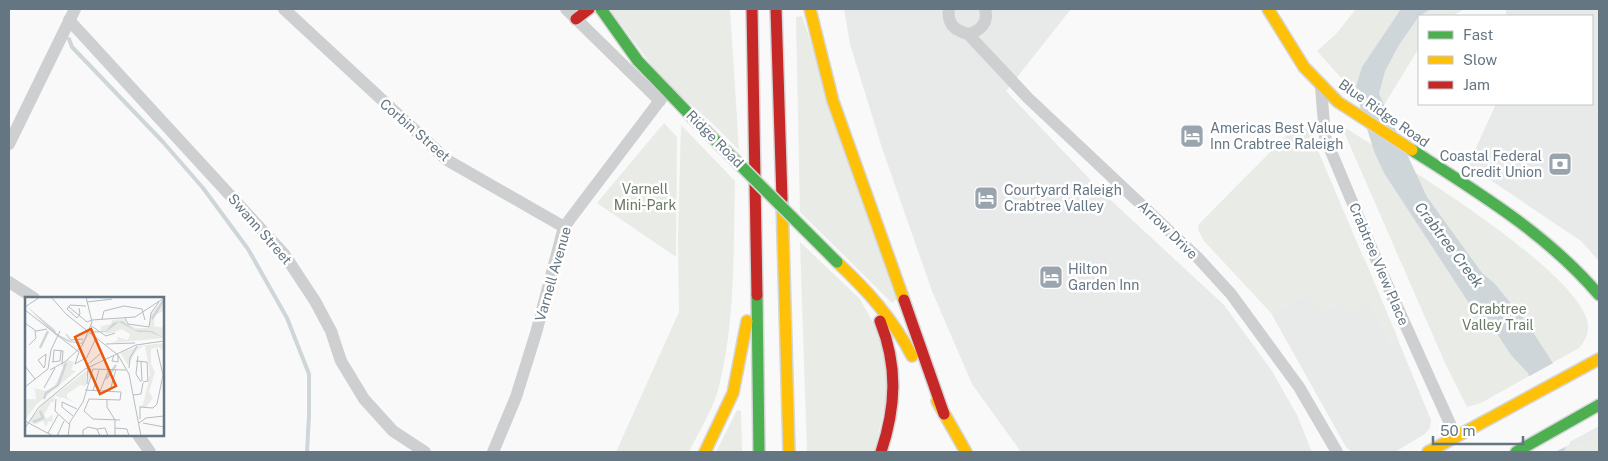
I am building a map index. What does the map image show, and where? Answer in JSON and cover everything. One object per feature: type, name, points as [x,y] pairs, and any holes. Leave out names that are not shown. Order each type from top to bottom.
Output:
[{"type":"main road","points":[[576,19],[588,9]]},
{"type":"main road","name":"Ridge Road","points":[[601,9],[663,96],[690,114],[837,262]]},
{"type":"main road","points":[[742,9],[753,44]]},
{"type":"main road","points":[[752,9],[759,452]]},
{"type":"main road","points":[[776,9],[789,452]]},
{"type":"main road","points":[[810,9],[833,101],[944,414]]},
{"type":"main road","name":"Blue Ridge Road","points":[[1268,9],[1304,67],[1321,87],[1338,102],[1511,214],[1576,267],[1599,294]]},
{"type":"main road","points":[[837,262],[867,289],[894,322],[966,452]]},
{"type":"main road","points":[[837,262],[873,310],[886,335],[893,358],[894,401],[891,422],[881,452]]},
{"type":"main road","points":[[705,452],[732,393],[756,271]]},
{"type":"main road","points":[[1428,452],[1599,359]]},
{"type":"main road","points":[[1516,452],[1596,407]]},
{"type":"street","name":"Corbin Street","points":[[284,9],[447,160],[564,227]]},
{"type":"street","name":"Ridge Road","points":[[566,9],[663,96]]},
{"type":"street","name":"Arrow Drive","points":[[949,9],[949,22],[956,31],[968,34],[1028,98],[1198,258],[1231,294],[1298,387],[1337,452]]},
{"type":"street","points":[[968,34],[977,31],[984,24],[985,9]]},
{"type":"street","points":[[9,144],[72,14]]},
{"type":"street","name":"Swann Street","points":[[72,14],[284,254],[315,301],[331,331],[341,361],[364,400],[393,431],[425,452]]},
{"type":"street","name":"Crabtree View Place","points":[[1321,87],[1325,137],[1381,272],[1456,437]]},
{"type":"street","name":"Varnell Avenue","points":[[493,452],[516,397],[536,333],[564,227],[663,96]]},
{"type":"street","points":[[9,282],[32,297]]},
{"type":"street","points":[[139,436],[150,452]]},
{"type":"shaded area","points":[[844,9],[1071,9],[1006,91],[1102,192],[1224,305],[1272,371],[1297,415],[1312,452],[1021,452],[972,384],[932,291],[882,148],[850,44]]},
{"type":"shaded area","points":[[1506,9],[1599,9],[1599,261],[1581,241],[1468,165],[1496,105],[1593,105],[1593,15],[1506,15]]},
{"type":"shaded area","points":[[1365,260],[1431,420],[1430,428],[1425,434],[1395,452],[1352,452],[1346,447],[1271,313]]},
{"type":"shaded area","points":[[1599,426],[1599,452],[1551,452]]},
{"type":"green space","points":[[609,9],[730,9],[739,150],[713,124],[664,81]]},
{"type":"green space","points":[[1356,9],[1465,9],[1454,15],[1418,15],[1418,50],[1381,110],[1344,81],[1317,51],[1336,34]]},
{"type":"green space","points":[[802,16],[897,299],[892,303],[800,212],[796,17]]},
{"type":"green space","name":"Varnell Mini-Park","points":[[664,123],[677,137],[676,257],[597,203]]},
{"type":"green space","points":[[681,125],[735,181],[731,312],[724,364],[718,390],[709,414],[689,452],[616,452],[679,312],[678,236]]},
{"type":"green space","name":"Crabtree Valley Trail","points":[[1341,125],[1480,216],[1553,275],[1577,301],[1588,324],[1586,337],[1579,348],[1481,403],[1467,407],[1445,363]]},
{"type":"green space","points":[[1296,126],[1303,126],[1310,132],[1399,341],[1390,346],[1368,304],[1349,315],[1342,304],[1321,314],[1308,292],[1271,313],[1204,241],[1198,230],[1199,224]]},
{"type":"green space","points":[[800,242],[860,299],[881,337],[890,385],[874,452],[807,452]]},
{"type":"green space","points":[[737,410],[741,411],[742,452],[716,452]]},
{"type":"green space","points":[[1599,432],[1599,452],[1558,452],[1576,446]]},
{"type":"water","name":"Crabtree Creek","points":[[1401,9],[1431,9],[1418,15],[1399,45],[1385,71],[1379,94],[1427,197],[1482,273],[1495,284],[1527,323],[1558,371],[1570,432],[1564,452],[1534,452],[1537,406],[1528,373],[1511,355],[1494,329],[1477,316],[1384,173],[1374,151],[1355,90],[1362,67]]},
{"type":"pier","points":[[1555,362],[1561,370],[1569,395],[1573,432],[1569,445],[1555,452],[1531,452],[1534,406],[1526,378]]},
{"type":"waterway","points":[[69,39],[72,47],[163,142],[203,188],[248,249],[287,318],[309,374],[307,452]]},
{"type":"traffic: fast","points":[[601,9],[638,61],[690,115]]},
{"type":"traffic: fast","points":[[690,115],[837,262]]},
{"type":"traffic: fast","points":[[1412,150],[1487,199],[1535,234],[1579,273],[1599,295]]},
{"type":"traffic: fast","points":[[757,295],[759,452]]},
{"type":"traffic: fast","points":[[1516,452],[1599,405]]},
{"type":"traffic: slow","points":[[810,9],[833,101],[904,300]]},
{"type":"traffic: slow","points":[[1268,9],[1304,67],[1338,102],[1412,150]]},
{"type":"traffic: slow","points":[[782,199],[789,452]]},
{"type":"traffic: slow","points":[[837,262],[879,306],[905,342],[912,356]]},
{"type":"traffic: slow","points":[[705,452],[733,393],[747,321]]},
{"type":"traffic: slow","points":[[1428,452],[1599,359]]},
{"type":"traffic: slow","points":[[937,401],[966,452]]},
{"type":"traffic: jam","points":[[576,19],[589,9]]},
{"type":"traffic: jam","points":[[752,9],[757,295]]},
{"type":"traffic: jam","points":[[776,9],[782,199]]},
{"type":"traffic: jam","points":[[904,300],[944,414]]},
{"type":"traffic: jam","points":[[880,321],[890,354],[893,386],[890,419],[881,452]]},
{"type":"place","name":"Americas Best Value Inn Crabtree Raleigh","points":[[1192,136]]},
{"type":"place","name":"Coastal Federal Credit Union","points":[[1560,164]]},
{"type":"place","name":"Courtyard Raleigh Crabtree Valley","points":[[986,198]]},
{"type":"place","name":"Hilton Garden Inn","points":[[1051,277]]}]
